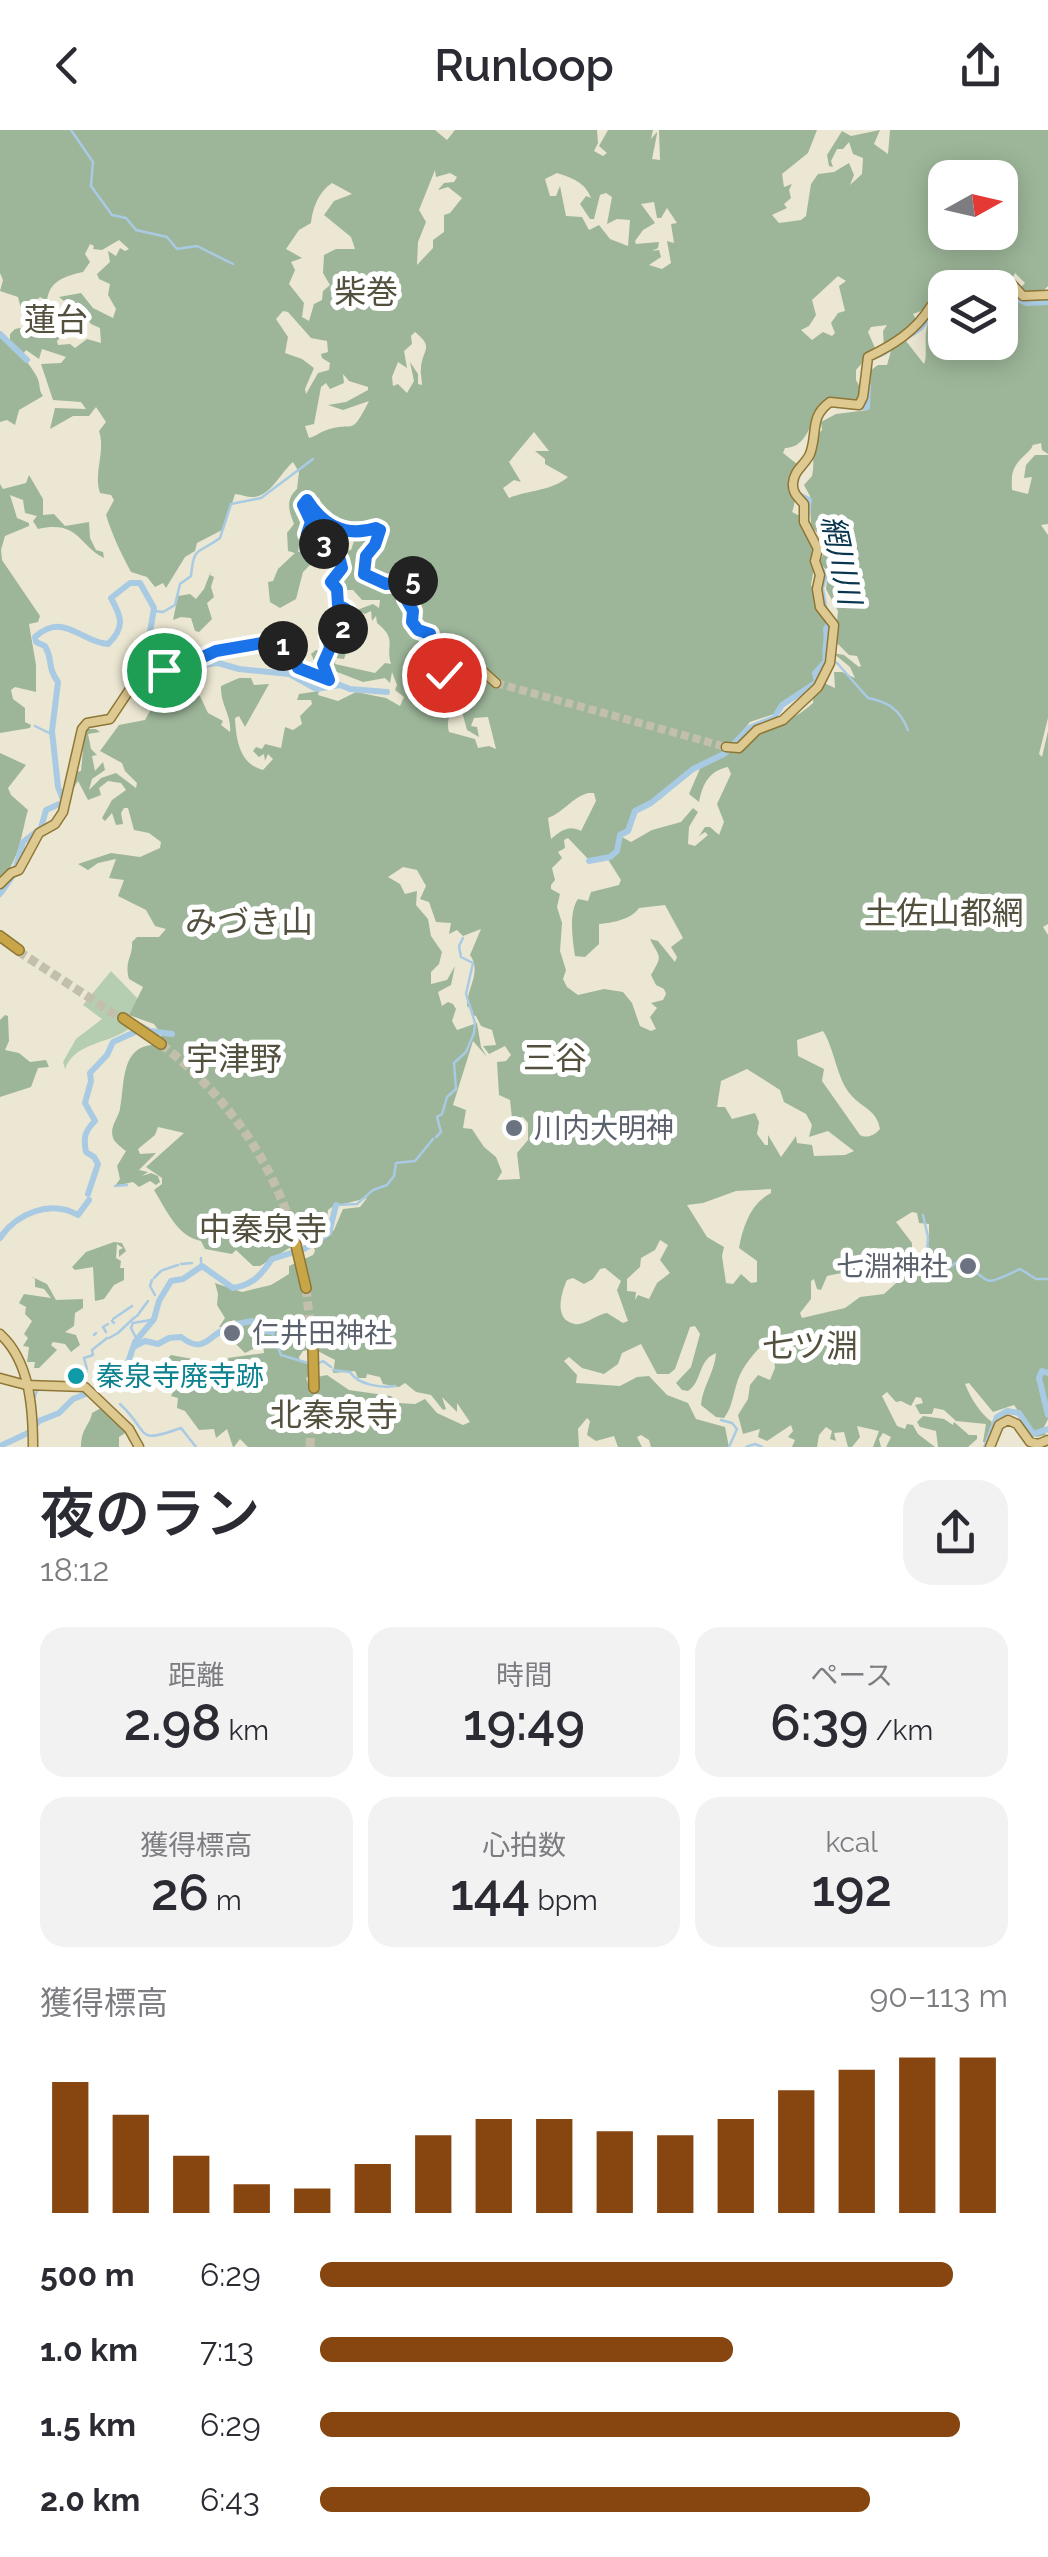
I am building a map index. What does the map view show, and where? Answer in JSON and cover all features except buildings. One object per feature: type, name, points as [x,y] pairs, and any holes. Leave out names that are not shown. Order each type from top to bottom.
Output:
[{"type":"highway","points":[[0,937],[18,950]]},
{"type":"highway","points":[[127,1021],[161,1044]]},
{"type":"highway","points":[[291,1228],[305,1288]]},
{"type":"highway","points":[[312,1351],[314,1388]]},
{"type":"main road","points":[[1018,291],[1024,296],[1048,295]]},
{"type":"main road","points":[[728,748],[740,748],[757,730],[784,720],[820,684],[830,658],[834,631],[820,607],[817,546],[804,522],[805,506],[793,486],[796,472],[810,455],[815,419],[830,402],[859,405],[868,357],[884,351],[918,326],[928,311]]},
{"type":"main road","points":[[0,884],[15,872],[39,833],[57,822],[66,808],[84,727],[90,722],[108,721],[144,670],[175,670],[216,651],[274,641],[295,659],[298,668],[329,680],[323,664],[330,648],[328,635],[357,626],[346,609],[338,605],[337,589],[331,582],[342,568],[340,560],[327,554],[323,542],[307,534],[311,522],[303,505],[307,500],[325,522],[354,533],[380,530],[366,556],[364,574],[386,584],[413,581],[406,602],[413,611],[411,620],[417,629],[431,635],[428,662],[447,676],[473,664],[496,683]]},
{"type":"main road","points":[[0,1334],[18,1356],[34,1426],[34,1447]]},
{"type":"main road","points":[[0,1378],[26,1385],[80,1385],[128,1429],[139,1447]]},
{"type":"main road","points":[[990,1447],[999,1425],[1008,1420],[1017,1424],[1030,1442],[1048,1440]]},
{"type":"green space","points":[[0,130],[435,130],[447,140],[455,130],[597,130],[594,151],[603,156],[607,153],[599,146],[608,130],[653,130],[651,139],[657,134],[652,159],[660,160],[659,130],[817,130],[808,153],[782,174],[784,187],[792,184],[791,198],[784,204],[787,208],[772,215],[779,223],[806,216],[811,184],[818,174],[834,172],[849,163],[854,175],[850,185],[862,174],[863,158],[853,154],[849,142],[843,149],[837,149],[831,161],[833,167],[829,166],[827,155],[842,131],[851,136],[880,130],[874,144],[888,154],[890,130],[1048,130],[1048,286],[1040,294],[1024,294],[1020,288],[1025,283],[1018,270],[928,270],[928,308],[913,314],[917,321],[914,325],[884,347],[883,331],[887,325],[871,327],[868,332],[875,348],[856,370],[862,391],[859,402],[835,401],[816,412],[802,441],[785,448],[783,453],[797,464],[792,512],[802,517],[817,552],[811,585],[827,622],[822,682],[835,688],[834,672],[855,678],[850,667],[833,653],[861,666],[857,656],[849,655],[835,641],[838,611],[826,589],[828,571],[819,563],[828,545],[811,526],[810,496],[804,485],[812,476],[821,422],[836,414],[868,410],[871,370],[887,365],[892,347],[906,341],[924,364],[928,325],[928,360],[1018,360],[1018,296],[1048,297],[1048,454],[1041,443],[1033,445],[1016,465],[1012,483],[1012,490],[1028,494],[1032,477],[1024,478],[1026,465],[1035,455],[1048,455],[1048,524],[1041,525],[1048,535],[1048,718],[1039,754],[1042,757],[1048,731],[1048,924],[1043,927],[1048,935],[1048,1419],[1043,1429],[1046,1435],[1036,1437],[1014,1405],[993,1412],[969,1383],[965,1384],[973,1400],[992,1422],[986,1442],[986,1424],[956,1421],[944,1410],[934,1408],[932,1414],[920,1414],[915,1405],[923,1403],[921,1398],[916,1397],[911,1406],[896,1402],[887,1392],[882,1396],[897,1426],[905,1429],[907,1424],[913,1425],[935,1447],[886,1447],[891,1437],[883,1433],[879,1439],[881,1447],[873,1447],[879,1431],[857,1426],[860,1437],[852,1447],[848,1447],[844,1432],[834,1433],[836,1441],[830,1439],[832,1431],[826,1427],[819,1435],[817,1447],[792,1447],[795,1440],[788,1437],[793,1431],[791,1425],[767,1441],[758,1437],[760,1429],[743,1434],[738,1415],[758,1375],[770,1380],[775,1368],[773,1342],[765,1342],[752,1357],[741,1374],[727,1414],[724,1418],[716,1417],[701,1405],[716,1353],[706,1361],[688,1391],[676,1383],[691,1367],[700,1334],[695,1326],[690,1327],[675,1369],[669,1374],[657,1374],[641,1344],[622,1353],[618,1364],[604,1374],[582,1368],[569,1357],[564,1361],[577,1375],[576,1383],[620,1386],[649,1376],[667,1395],[688,1403],[696,1419],[725,1427],[729,1447],[651,1447],[641,1435],[637,1437],[642,1447],[618,1447],[614,1436],[596,1441],[587,1435],[587,1418],[578,1429],[579,1447],[248,1447],[240,1439],[233,1447],[227,1429],[216,1438],[214,1429],[199,1430],[185,1411],[177,1408],[178,1398],[171,1396],[176,1386],[173,1380],[162,1380],[166,1360],[171,1355],[203,1361],[215,1373],[229,1379],[221,1367],[230,1369],[228,1358],[264,1353],[263,1342],[254,1340],[255,1348],[245,1353],[235,1343],[244,1330],[241,1322],[233,1320],[225,1328],[219,1327],[225,1318],[217,1305],[215,1283],[242,1292],[271,1285],[289,1274],[289,1266],[313,1255],[313,1245],[334,1230],[343,1209],[360,1207],[367,1198],[332,1207],[328,1210],[326,1229],[321,1231],[315,1229],[311,1214],[305,1210],[304,1239],[260,1266],[253,1266],[236,1250],[232,1254],[205,1249],[201,1241],[185,1234],[154,1190],[162,1184],[162,1178],[146,1167],[184,1133],[158,1127],[155,1135],[138,1149],[140,1154],[156,1153],[139,1170],[148,1172],[142,1176],[158,1176],[160,1182],[156,1185],[150,1181],[139,1187],[133,1182],[115,1186],[120,1179],[117,1166],[126,1151],[114,1140],[112,1132],[126,1068],[135,1052],[155,1045],[162,1035],[154,1024],[129,1015],[143,987],[129,979],[132,942],[137,937],[159,937],[166,929],[155,926],[146,910],[118,896],[124,880],[109,878],[116,859],[88,870],[78,864],[111,853],[140,857],[160,848],[161,842],[149,833],[134,830],[128,808],[121,813],[123,824],[116,825],[112,813],[105,821],[102,818],[112,800],[126,790],[121,783],[108,781],[99,788],[101,795],[88,800],[78,781],[69,795],[76,772],[81,771],[85,729],[100,732],[88,734],[91,749],[97,755],[92,756],[95,771],[103,762],[105,770],[92,779],[89,790],[101,778],[116,773],[136,788],[137,783],[122,763],[100,751],[119,725],[145,720],[160,693],[200,696],[208,713],[223,721],[221,725],[230,732],[221,686],[239,678],[251,678],[254,685],[269,684],[245,727],[239,716],[235,718],[244,756],[263,770],[273,759],[268,754],[265,761],[264,754],[259,757],[253,751],[265,744],[281,748],[285,727],[293,730],[302,724],[300,716],[312,704],[311,700],[297,700],[299,694],[319,691],[318,695],[338,701],[356,692],[386,698],[400,706],[404,697],[395,690],[392,672],[390,683],[385,678],[363,682],[332,670],[319,671],[311,654],[316,650],[330,654],[332,638],[345,637],[357,628],[360,635],[350,641],[344,659],[336,658],[335,664],[375,673],[385,663],[391,664],[390,642],[376,616],[372,621],[371,611],[365,614],[357,610],[373,604],[379,608],[380,600],[362,600],[353,590],[341,590],[333,553],[351,550],[356,535],[376,530],[381,538],[384,529],[381,524],[357,531],[325,513],[319,498],[309,496],[301,500],[312,522],[315,515],[342,530],[338,537],[301,535],[298,552],[310,547],[319,556],[303,572],[296,599],[280,608],[270,602],[268,582],[295,553],[288,551],[287,533],[294,524],[289,501],[297,489],[299,472],[293,462],[264,494],[235,494],[224,529],[197,543],[166,588],[163,583],[155,587],[147,577],[131,572],[106,515],[114,500],[111,495],[100,493],[98,485],[99,431],[106,422],[96,407],[89,416],[73,416],[50,429],[55,408],[86,409],[81,402],[53,400],[41,364],[61,363],[66,357],[42,349],[39,359],[26,350],[23,354],[43,396],[19,410],[15,425],[7,420],[0,422],[0,337],[10,345],[10,334],[15,329],[48,322],[56,327],[64,322],[69,329],[57,341],[58,345],[70,344],[75,348],[87,339],[101,343],[100,328],[59,297],[81,293],[93,308],[113,318],[116,309],[108,295],[110,284],[97,274],[110,262],[108,251],[116,256],[120,248],[129,249],[119,240],[102,250],[93,249],[90,244],[85,254],[90,262],[83,272],[59,280],[47,301],[40,297],[36,301],[38,308],[21,309],[18,297],[0,291]],"holes":[[[435,170],[436,177],[450,173],[457,177],[438,190],[448,187],[462,198],[444,215],[444,232],[433,240],[433,248],[417,265],[418,242],[426,222],[419,210]],[[557,173],[573,179],[582,184],[591,198],[586,196],[580,204],[594,219],[600,195],[606,193],[612,197],[607,224],[617,219],[630,220],[628,246],[610,239],[599,225],[589,230],[582,217],[566,216],[560,186],[556,196],[550,196],[545,179]],[[332,183],[352,194],[334,201],[324,215],[351,237],[355,249],[336,249],[324,255],[323,273],[330,285],[323,291],[322,300],[314,304],[309,321],[302,317],[304,303],[289,284],[295,270],[291,262],[302,258],[286,249],[299,230],[311,223],[315,206]],[[654,202],[657,218],[667,208],[677,223],[671,224],[674,243],[667,241],[671,263],[662,269],[649,265],[661,257],[659,250],[652,251],[659,242],[636,244],[643,230],[655,223],[641,204]],[[838,276],[846,281],[839,286],[845,311],[838,313],[831,323],[835,333],[832,336],[823,332],[812,340],[801,330],[816,315],[812,300]],[[283,311],[311,338],[327,341],[328,352],[321,354],[330,363],[329,370],[318,373],[306,394],[314,368],[285,353],[288,337],[276,319]],[[415,332],[426,345],[422,385],[418,384],[418,374],[410,362],[414,381],[407,393],[398,384],[393,386],[392,377],[398,362],[407,368],[404,351],[412,344]],[[343,374],[368,390],[346,402],[328,405],[343,410],[369,401],[351,426],[309,438],[305,426],[314,424],[321,387],[326,383],[330,389],[344,383]],[[534,432],[549,451],[535,451],[545,459],[545,464],[568,477],[555,485],[509,498],[503,488],[514,480],[521,482],[509,462]],[[809,687],[814,688],[813,703],[804,711],[755,737],[736,753],[726,751],[750,722],[777,713],[785,702]],[[464,693],[467,699],[462,712],[467,730],[479,737],[477,727],[471,726],[474,718],[488,717],[496,749],[478,748],[475,739],[449,732],[448,722],[456,701]],[[702,764],[689,794],[699,802],[708,779],[716,771],[728,767],[731,774],[717,804],[724,822],[719,835],[705,827],[699,836],[705,832],[708,835],[695,846],[688,844],[689,827],[698,812],[693,808],[681,822],[652,830],[631,842],[622,837],[634,811],[661,799],[685,772]],[[594,793],[596,801],[581,831],[569,828],[551,839],[548,818],[582,795]],[[568,838],[590,861],[607,858],[621,880],[619,885],[591,892],[588,901],[578,899],[572,917],[575,956],[585,957],[599,944],[599,924],[627,918],[639,908],[665,905],[683,938],[671,947],[677,957],[675,962],[658,941],[650,939],[659,957],[651,975],[666,994],[663,1000],[651,1003],[657,1008],[650,1017],[656,1029],[640,1026],[632,1003],[623,992],[604,989],[578,995],[567,987],[560,951],[560,894],[551,889],[555,880],[552,868],[562,858],[558,852],[565,848],[564,840]],[[403,867],[417,870],[426,886],[420,899],[429,902],[436,922],[451,923],[449,934],[457,930],[463,936],[481,929],[470,955],[475,967],[467,1006],[481,1026],[492,1030],[496,1045],[483,1046],[489,1054],[505,1046],[511,1055],[506,1061],[497,1062],[499,1095],[510,1100],[512,1118],[523,1117],[528,1123],[528,1140],[517,1153],[520,1179],[497,1180],[502,1172],[496,1157],[472,1129],[463,1128],[466,1110],[453,1105],[473,1041],[487,1057],[481,1047],[477,1023],[457,1030],[452,1021],[456,1009],[453,1004],[442,1006],[438,992],[451,985],[455,966],[447,980],[431,984],[431,972],[439,964],[442,952],[431,936],[428,919],[416,905],[417,891],[405,894],[400,884],[388,877]],[[823,1031],[846,1089],[878,1123],[880,1129],[876,1133],[860,1135],[822,1081],[824,1069],[798,1056],[797,1040]],[[747,1069],[780,1090],[784,1102],[806,1114],[812,1125],[809,1137],[828,1131],[854,1151],[814,1156],[812,1145],[797,1143],[796,1136],[781,1157],[768,1135],[765,1145],[757,1134],[759,1122],[755,1113],[732,1119],[725,1107],[717,1107],[721,1081]],[[771,1189],[749,1216],[739,1248],[757,1261],[757,1282],[751,1283],[741,1274],[733,1284],[726,1283],[724,1247],[707,1237],[687,1205],[736,1191]],[[912,1212],[917,1213],[919,1223],[929,1224],[922,1266],[906,1274],[884,1294],[860,1297],[845,1308],[802,1318],[800,1313],[811,1299],[814,1279],[821,1290],[827,1276],[883,1268],[912,1254],[912,1243],[896,1222]],[[660,1240],[668,1245],[660,1260],[670,1273],[657,1283],[649,1299],[638,1295],[635,1300],[636,1292],[627,1291],[627,1279],[640,1267],[641,1258],[655,1250]],[[605,1268],[621,1281],[617,1290],[628,1321],[623,1323],[607,1313],[579,1324],[568,1321],[561,1312],[567,1280],[573,1278],[584,1284]],[[314,1349],[335,1360],[333,1373],[355,1371],[358,1378],[366,1378],[367,1374],[380,1377],[383,1384],[399,1387],[405,1383],[416,1392],[431,1395],[443,1410],[446,1409],[442,1397],[457,1412],[457,1403],[470,1422],[463,1425],[437,1413],[425,1399],[415,1404],[398,1403],[391,1396],[349,1390],[327,1375],[317,1377],[310,1389],[306,1378],[311,1374],[310,1365],[299,1357],[303,1351]]]},
{"type":"green space","points":[[29,475],[43,499],[43,515],[54,514],[65,526],[89,522],[90,538],[104,558],[70,531],[38,529],[33,521],[37,516],[25,513],[23,500],[10,495],[17,518],[29,526],[5,536],[2,560],[40,616],[38,622],[29,624],[36,692],[15,687],[11,690],[13,699],[25,708],[25,722],[30,728],[0,733],[0,484],[3,489],[26,483]]},
{"type":"green space","points":[[211,571],[214,597],[207,603],[212,619],[199,632],[191,618],[173,620],[178,596],[190,594],[196,599]]},
{"type":"green space","points":[[0,753],[26,765],[8,788],[28,810],[16,856],[0,880]]},
{"type":"green space","points":[[111,971],[138,999],[129,1015],[123,1015],[131,1027],[77,1053],[65,1069],[63,1062],[76,1039],[102,1019],[83,1005]]},
{"type":"green space","points":[[5,1015],[9,1041],[5,1050],[19,1053],[30,1062],[46,1060],[49,1067],[38,1068],[31,1087],[0,1097],[0,1020]]},
{"type":"green space","points":[[114,1242],[122,1243],[126,1251],[119,1257],[123,1248],[117,1244],[116,1258],[121,1261],[120,1268],[124,1268],[124,1280],[114,1285],[104,1299],[95,1301],[93,1267],[72,1267],[86,1252]]},
{"type":"green space","points":[[30,1276],[47,1284],[56,1300],[83,1299],[83,1308],[75,1313],[74,1326],[65,1332],[76,1335],[80,1345],[71,1352],[65,1344],[53,1342],[51,1345],[57,1350],[39,1368],[34,1368],[35,1362],[27,1362],[29,1347],[23,1346],[28,1338],[24,1334],[32,1321],[25,1314],[26,1307],[19,1303],[24,1294],[51,1298],[44,1289],[35,1287],[35,1279]]},
{"type":"green space","points":[[103,1407],[127,1432],[119,1437],[119,1447],[81,1447],[92,1413]]},
{"type":"green space","points":[[923,1416],[944,1419],[953,1425],[954,1422],[969,1435],[977,1435],[977,1439],[968,1447],[938,1447],[936,1431],[920,1427],[917,1422]]},
{"type":"waterway","points":[[71,130],[93,162],[91,186],[112,215],[126,218],[136,230],[167,237],[177,249],[197,246],[233,264]]},
{"type":"waterway","name":"網川川","points":[[1018,299],[1026,303],[1048,302]]},
{"type":"waterway","name":"網川川","points":[[873,356],[917,331],[928,317]]},
{"type":"waterway","points":[[0,334],[27,360]]},
{"type":"waterway","name":"網川川","points":[[852,407],[867,407],[868,386]]},
{"type":"waterway","points":[[154,611],[163,612],[175,605],[180,584],[191,576],[195,555],[220,538],[231,504],[261,498],[313,459]]},
{"type":"waterway","name":"網川川","points":[[799,495],[809,500],[807,516]]},
{"type":"waterway","name":"網川川","points":[[818,564],[825,576],[821,588],[825,610]]},
{"type":"waterway","points":[[0,894],[14,874],[23,842],[41,828],[46,810],[64,802],[58,787],[52,731],[58,682],[45,646],[36,642],[35,637],[55,627],[108,644],[120,621],[111,598],[130,583],[140,583],[154,608],[150,632],[194,666],[218,663],[289,674],[316,689],[340,685],[387,692]]},
{"type":"waterway","name":"網川川","points":[[589,861],[610,857],[617,851],[620,835],[628,831],[635,811],[693,769],[724,754],[749,728],[774,718],[782,705],[817,682],[815,673],[826,661],[826,629],[831,620]]},
{"type":"waterway","points":[[826,657],[837,663],[868,698],[897,712],[908,730]]},
{"type":"waterway","points":[[35,726],[53,735]]},
{"type":"waterway","points":[[436,1137],[441,1132],[437,1117],[456,1089],[454,1063],[466,1052],[474,1033],[466,994],[473,963],[461,957],[459,946],[463,938]]},
{"type":"waterway","points":[[88,1194],[98,1164],[85,1147],[86,1135],[95,1121],[85,1103],[90,1073],[113,1042],[141,1026],[172,1034]]},
{"type":"waterway","points":[[336,1205],[357,1204],[373,1190],[387,1185],[394,1176],[396,1163],[415,1161],[433,1139]]},
{"type":"waterway","points":[[115,1186],[127,1185]]},
{"type":"waterway","points":[[0,1238],[24,1216],[56,1208],[78,1215],[89,1200]]},
{"type":"waterway","points":[[0,1446],[28,1433],[73,1399],[98,1389],[105,1379],[124,1374],[135,1342],[154,1319],[171,1281],[183,1279],[202,1266],[233,1288],[251,1282],[272,1259],[304,1249],[329,1233],[336,1205]]},
{"type":"waterway","points":[[923,1215],[928,1237],[926,1271],[938,1275],[957,1262],[991,1281],[1020,1269],[1036,1279],[1048,1279]]},
{"type":"waterway","points":[[201,1258],[201,1266]]},
{"type":"waterway","points":[[181,1264],[192,1263]]},
{"type":"waterway","points":[[163,1270],[178,1265]]},
{"type":"waterway","points":[[154,1278],[161,1271]]},
{"type":"waterway","points":[[152,1280],[150,1286],[155,1295]]},
{"type":"waterway","points":[[137,1316],[148,1301]]},
{"type":"waterway","points":[[113,1319],[132,1306]]},
{"type":"waterway","points":[[119,1332],[135,1317]]},
{"type":"waterway","points":[[136,1338],[133,1323],[151,1320]]},
{"type":"waterway","points":[[135,1346],[181,1337],[190,1343],[203,1343],[237,1324],[252,1321],[258,1330],[272,1332]]},
{"type":"waterway","points":[[106,1332],[103,1327],[108,1324]]},
{"type":"waterway","points":[[272,1332],[281,1355],[308,1363]]},
{"type":"waterway","points":[[109,1338],[118,1333]]},
{"type":"waterway","points":[[92,1350],[107,1338]]},
{"type":"waterway","points":[[87,1369],[84,1358],[93,1355],[92,1350]]},
{"type":"waterway","points":[[315,1365],[323,1361],[331,1367]]},
{"type":"waterway","points":[[333,1370],[350,1372],[370,1385],[395,1386]]},
{"type":"waterway","points":[[1048,1373],[1042,1371],[1039,1378],[1048,1415]]},
{"type":"waterway","points":[[79,1383],[76,1376],[87,1372]]},
{"type":"waterway","points":[[34,1398],[38,1389]]},
{"type":"waterway","points":[[120,1404],[149,1436],[181,1428],[196,1447]]},
{"type":"waterway","points":[[986,1447],[997,1417],[1007,1411],[1019,1413],[1033,1434],[1048,1429]]},
{"type":"waterway","points":[[721,1420],[737,1429],[729,1447]]},
{"type":"waterway","points":[[746,1447],[762,1447]]},
{"type":"tunnel","points":[[496,683],[726,747]]},
{"type":"tunnel","points":[[18,951],[122,1019]]},
{"type":"tunnel","points":[[161,1044],[204,1082],[240,1126],[270,1174],[292,1228]]},
{"type":"tunnel","points":[[306,1288],[313,1349]]},
{"type":"tunnel","points":[[310,1447],[313,1388]]},
{"type":"place","name":"川内大明神","points":[[514,1128]]},
{"type":"place","name":"七淵神社","points":[[968,1266]]},
{"type":"place","name":"仁井田神社","points":[[232,1333]]},
{"type":"place","name":"秦泉寺廃寺跡","points":[[76,1376]]},
{"type":"district","name":"柴巻","points":[[366,292]]},
{"type":"district","name":"蓮台","points":[[56,320]]},
{"type":"district","name":"土佐山都網","points":[[944,913]]},
{"type":"district","name":"みづき山","points":[[249,922]]},
{"type":"district","name":"三谷","points":[[555,1058]]},
{"type":"district","name":"宇津野","points":[[234,1059]]},
{"type":"district","name":"中秦泉寺","points":[[263,1229]]},
{"type":"district","name":"七ツ淵","points":[[810,1346]]},
{"type":"district","name":"北秦泉寺","points":[[334,1415]]},
{"type":"route","points":[[164,670],[179,668],[216,651],[274,641],[295,659],[298,668],[329,680],[323,664],[330,648],[328,635],[357,626],[346,609],[338,605],[337,589],[331,582],[342,568],[340,560],[327,554],[323,542],[306,532],[311,522],[303,505],[307,500],[325,522],[354,533],[380,530],[366,556],[364,574],[386,584],[413,581],[406,604],[413,611],[412,622],[418,630],[430,634],[427,660],[444,675]]}]
